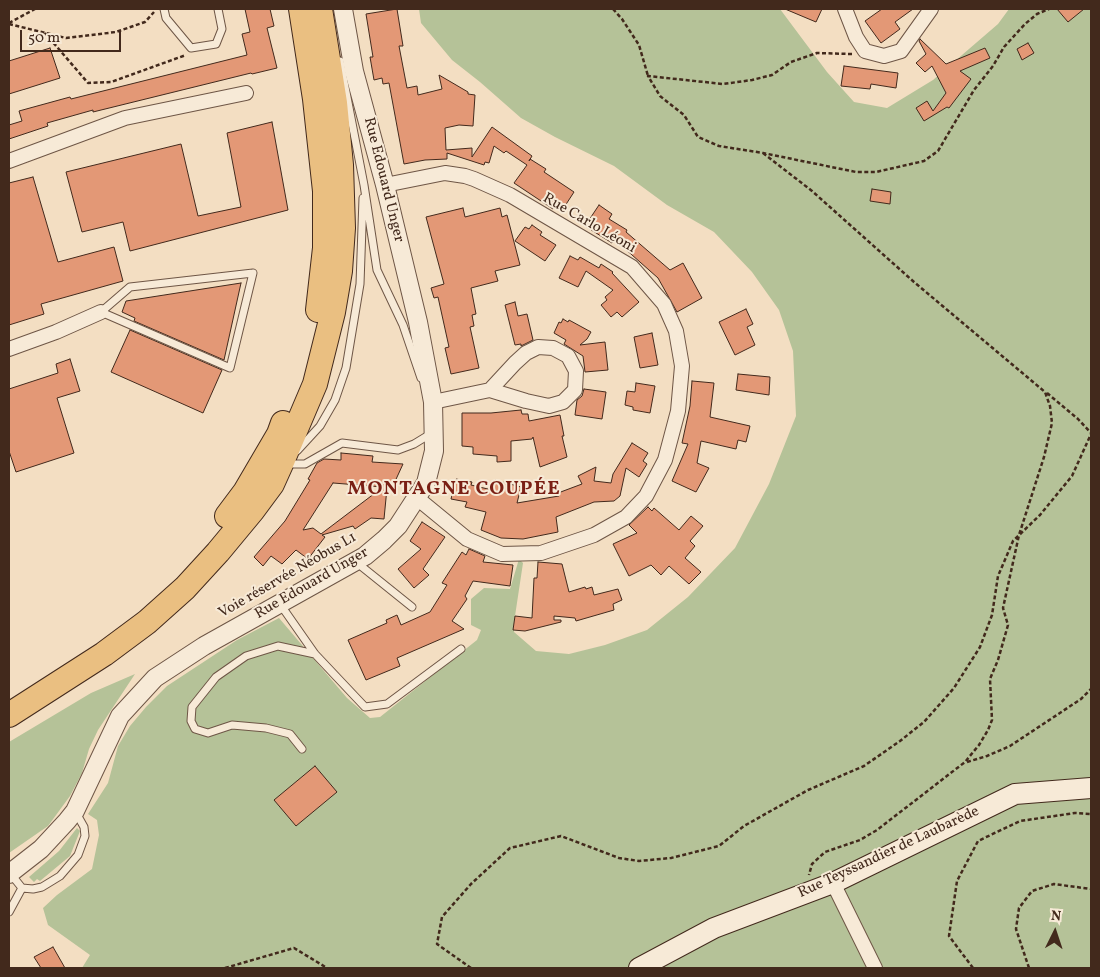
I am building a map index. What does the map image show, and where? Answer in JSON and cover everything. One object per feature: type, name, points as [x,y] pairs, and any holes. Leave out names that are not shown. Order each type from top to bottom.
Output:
[{"type":"highway","points":[[9,701],[136,612],[176,576],[209,542],[245,492],[279,434],[302,375],[316,320],[325,248],[325,191],[315,99],[301,9]]},
{"type":"highway","points":[[9,715],[104,654],[147,622],[185,588],[218,552],[279,471],[315,384],[334,312],[340,270],[343,228],[341,165],[335,103],[320,9]]},
{"type":"main road","name":"Rue Teyssandier de Laubarède","points":[[639,968],[714,928],[833,883],[1016,794],[1091,788]]},
{"type":"street","name":"Rue Edouard Unger","points":[[9,870],[41,849],[75,811],[120,716],[154,678],[204,646],[365,556],[398,526],[426,483],[434,451],[432,402],[418,322],[385,185],[354,71],[343,9]]},
{"type":"street","points":[[846,9],[856,37],[865,51],[884,56],[901,51],[931,9]]},
{"type":"street","points":[[9,161],[124,118],[246,93]]},
{"type":"street","name":"Rue Carlo Léoni","points":[[385,185],[432,175],[453,174],[474,179],[510,195],[632,268],[664,304],[676,331],[682,366],[678,412],[665,460],[646,496],[626,517],[594,535],[542,553],[502,554],[467,539],[418,498]]},
{"type":"street","points":[[9,349],[56,332],[101,312]]},
{"type":"street","points":[[432,402],[490,390],[549,406],[563,402],[575,390],[576,371],[568,356],[554,348],[538,347],[520,358],[490,390]]},
{"type":"street","points":[[833,883],[875,968]]},
{"type":"lane","points":[[164,9],[166,18],[191,48],[216,44],[222,29],[218,9]]},
{"type":"lane","points":[[279,471],[320,426],[335,400],[346,368],[360,284],[364,186],[339,56]]},
{"type":"lane","name":"Voie réservée Néobus L1","points":[[9,870],[66,813],[111,720],[131,695],[158,668],[228,625],[344,563],[388,529],[412,494],[421,476],[432,433],[422,382],[403,325],[376,270],[364,186]]},
{"type":"lane","points":[[252,272],[230,368],[101,312],[130,287],[252,272]]},
{"type":"lane","points":[[279,471],[305,464],[342,443],[398,450],[414,444],[432,433]]},
{"type":"lane","points":[[356,561],[412,607]]},
{"type":"lane","points":[[280,604],[315,654],[364,707],[387,704],[460,649]]},
{"type":"lane","points":[[302,749],[290,734],[266,728],[232,726],[208,733],[195,729],[191,721],[192,707],[216,677],[246,656],[278,646],[315,654]]},
{"type":"lane","points":[[9,870],[22,888],[33,889],[42,887],[60,876],[78,856],[85,836],[84,827],[75,811]]},
{"type":"lane","points":[[9,912],[22,888]]},
{"type":"path","points":[[9,23],[36,9]]},
{"type":"path","points":[[9,23],[66,38],[116,32],[145,22],[156,9]]},
{"type":"path","points":[[613,9],[639,44],[648,76],[660,96],[684,115],[698,137],[719,146],[762,152],[856,172],[876,172],[924,161],[938,152],[974,90],[993,66],[1004,47],[1025,24],[1037,14],[1048,9]]},
{"type":"path","points":[[45,33],[88,83],[111,82],[185,56],[191,48]]},
{"type":"path","points":[[648,76],[723,84],[772,75],[791,62],[817,53],[850,54],[865,51]]},
{"type":"path","points":[[471,968],[437,944],[442,917],[471,884],[510,848],[561,836],[619,858],[639,862],[671,858],[719,846],[744,826],[808,790],[864,766],[900,742],[924,722],[954,688],[980,647],[992,616],[998,576],[1013,541],[1040,515],[1072,476],[1091,433],[1078,419],[914,282],[812,191],[762,152]]},
{"type":"path","points":[[805,893],[812,864],[825,852],[860,840],[877,830],[965,762],[979,745],[992,720],[990,679],[998,660],[1008,625],[1003,608],[1019,535],[1034,492],[1052,423],[1046,392]]},
{"type":"path","points":[[965,762],[987,756],[1010,746],[1081,700],[1091,689]]},
{"type":"path","points":[[973,968],[949,936],[957,882],[978,841],[1020,822],[1075,813],[1091,814]]},
{"type":"path","points":[[1029,968],[1016,929],[1019,908],[1032,890],[1054,884],[1091,889]]},
{"type":"path","points":[[226,968],[294,948],[327,968]]},
{"type":"green space","points":[[419,9],[780,9],[827,72],[854,102],[887,108],[933,80],[998,24],[1009,9],[1091,9],[1091,781],[1019,786],[1001,809],[1028,801],[1091,796],[1091,968],[82,968],[90,955],[48,925],[43,908],[92,869],[99,835],[97,820],[88,814],[108,783],[118,746],[130,726],[167,686],[237,640],[279,618],[347,698],[370,718],[380,717],[477,640],[481,630],[471,625],[471,599],[484,588],[510,589],[519,559],[523,563],[514,632],[536,651],[569,654],[605,645],[647,630],[688,597],[735,548],[769,484],[796,416],[793,351],[779,310],[752,272],[714,232],[667,205],[614,166],[521,118],[452,60],[421,23]]},
{"type":"green space","points":[[135,674],[98,730],[89,749],[82,773],[70,796],[48,826],[9,853],[9,742],[91,693]]},
{"type":"green space","points":[[77,828],[80,831],[70,856],[40,881],[37,879],[34,882],[29,877],[59,851]]},
{"type":"building","points":[[245,9],[270,9],[274,26],[267,28],[277,68],[93,112],[93,110],[47,123],[48,126],[9,139],[9,125],[22,121],[19,111],[247,55],[242,34],[250,32]]},
{"type":"building","points":[[397,9],[403,46],[399,46],[407,88],[417,86],[418,95],[442,89],[439,75],[468,92],[468,94],[475,95],[473,126],[459,125],[445,128],[446,150],[472,148],[472,157],[492,127],[532,156],[530,159],[546,169],[544,172],[574,192],[563,209],[556,204],[553,209],[514,183],[527,165],[506,151],[504,153],[494,146],[489,163],[485,162],[484,165],[447,153],[447,159],[425,160],[404,164],[389,83],[383,84],[382,78],[374,80],[370,57],[373,57],[366,14]]},
{"type":"building","points":[[785,9],[822,9],[816,22]]},
{"type":"building","points":[[882,9],[913,9],[895,22],[900,29],[881,43],[865,21]]},
{"type":"building","points":[[1057,9],[1084,9],[1068,22]]},
{"type":"building","points":[[920,39],[946,64],[985,48],[990,58],[960,71],[971,79],[949,108],[947,107],[924,121],[916,108],[927,101],[933,111],[946,93],[932,66],[925,72],[916,63],[926,54],[919,41]]},
{"type":"building","points":[[1028,43],[1034,53],[1022,60],[1017,49]]},
{"type":"building","points":[[50,48],[60,78],[9,94],[9,61]]},
{"type":"building","points":[[844,66],[898,73],[896,88],[871,84],[870,89],[841,86]]},
{"type":"building","points":[[272,122],[288,210],[130,251],[123,222],[82,232],[66,172],[181,144],[198,216],[241,207],[227,133]]},
{"type":"building","points":[[33,177],[58,262],[114,247],[123,281],[41,304],[44,314],[9,325],[9,183]]},
{"type":"building","points":[[872,189],[891,192],[890,204],[870,201]]},
{"type":"building","points":[[599,205],[612,214],[609,219],[627,230],[626,232],[670,270],[683,263],[702,298],[677,312],[658,278],[614,239],[612,243],[585,226]]},
{"type":"building","points":[[463,208],[465,217],[500,208],[502,217],[507,215],[520,265],[495,271],[498,281],[471,288],[476,314],[472,315],[474,326],[470,327],[479,368],[451,374],[445,348],[449,347],[438,297],[434,298],[431,288],[444,284],[426,217]]},
{"type":"building","points":[[532,225],[542,232],[540,235],[556,245],[545,261],[515,241],[525,227],[529,229]]},
{"type":"building","points":[[570,256],[578,260],[580,257],[599,268],[601,264],[613,272],[639,302],[622,317],[617,312],[611,317],[601,305],[607,300],[605,297],[613,290],[586,271],[578,287],[559,278]]},
{"type":"building","points":[[241,283],[224,360],[134,321],[135,318],[122,312],[126,301]]},
{"type":"building","points":[[515,302],[518,316],[527,314],[533,340],[521,346],[521,344],[515,345],[505,305]]},
{"type":"building","points":[[746,309],[753,324],[747,327],[755,345],[735,355],[719,322]]},
{"type":"building","points":[[563,319],[568,322],[569,320],[591,332],[580,345],[605,342],[608,370],[585,372],[583,356],[564,344],[566,340],[554,333],[559,322],[561,323]]},
{"type":"building","points":[[130,330],[222,370],[203,413],[111,372]]},
{"type":"building","points":[[652,333],[658,365],[640,368],[634,337]]},
{"type":"building","points":[[70,359],[80,391],[57,398],[74,453],[16,472],[9,451],[9,389],[58,373],[56,364]]},
{"type":"building","points":[[738,374],[770,377],[769,395],[736,390]]},
{"type":"building","points":[[692,381],[714,383],[710,417],[750,426],[746,442],[738,440],[736,449],[701,441],[697,463],[709,468],[696,492],[672,481],[688,444],[682,443],[690,406]]},
{"type":"building","points":[[636,383],[655,386],[650,413],[633,410],[633,407],[625,405],[627,391],[635,392]]},
{"type":"building","points":[[584,389],[606,392],[602,419],[575,415],[577,400],[582,396]]},
{"type":"building","points":[[521,410],[522,414],[528,414],[529,421],[560,415],[567,457],[540,467],[533,437],[532,439],[511,441],[511,461],[497,462],[497,456],[473,454],[473,447],[462,446],[462,413]]},
{"type":"building","points":[[632,443],[648,453],[643,461],[647,464],[639,477],[626,468],[620,496],[614,501],[594,502],[556,517],[558,532],[523,539],[501,538],[481,530],[486,512],[465,507],[467,502],[451,499],[456,479],[472,482],[471,485],[492,490],[495,480],[521,487],[517,503],[559,496],[558,493],[582,484],[578,476],[596,467],[594,481],[611,483],[613,474]]},
{"type":"building","points":[[341,453],[373,456],[372,462],[403,464],[392,488],[387,488],[384,519],[371,518],[355,529],[353,526],[322,535],[325,537],[308,559],[296,550],[282,564],[271,556],[263,566],[254,557],[285,521],[310,480],[308,479],[317,463],[324,459],[341,460]],"holes":[[[333,483],[383,487],[321,534],[313,528],[303,530]]]},
{"type":"building","points":[[648,507],[652,511],[654,508],[679,530],[691,516],[703,526],[690,541],[695,546],[685,558],[701,572],[689,584],[669,566],[661,575],[651,565],[629,576],[613,544],[637,533],[629,525]]},
{"type":"building","points":[[422,522],[445,537],[423,569],[429,575],[414,588],[398,569],[421,549],[410,541]]},
{"type":"building","points":[[469,549],[485,556],[483,562],[513,565],[510,586],[473,581],[465,596],[467,599],[452,621],[464,629],[397,658],[400,666],[366,680],[348,640],[387,623],[386,620],[397,615],[401,625],[430,612],[447,585],[442,583],[462,552],[466,555]]},
{"type":"building","points":[[538,562],[562,564],[569,592],[592,587],[594,595],[618,589],[622,600],[613,604],[614,610],[576,621],[575,618],[554,616],[554,620],[561,620],[561,622],[525,631],[513,630],[515,616],[532,618],[534,578],[537,578]]},
{"type":"building","points":[[315,766],[337,792],[296,826],[274,800]]},
{"type":"building","points":[[53,947],[65,968],[41,968],[34,957]]},
{"type":"district","name":"MONTAGNE COUPÉE","points":[[454,490]]}]
